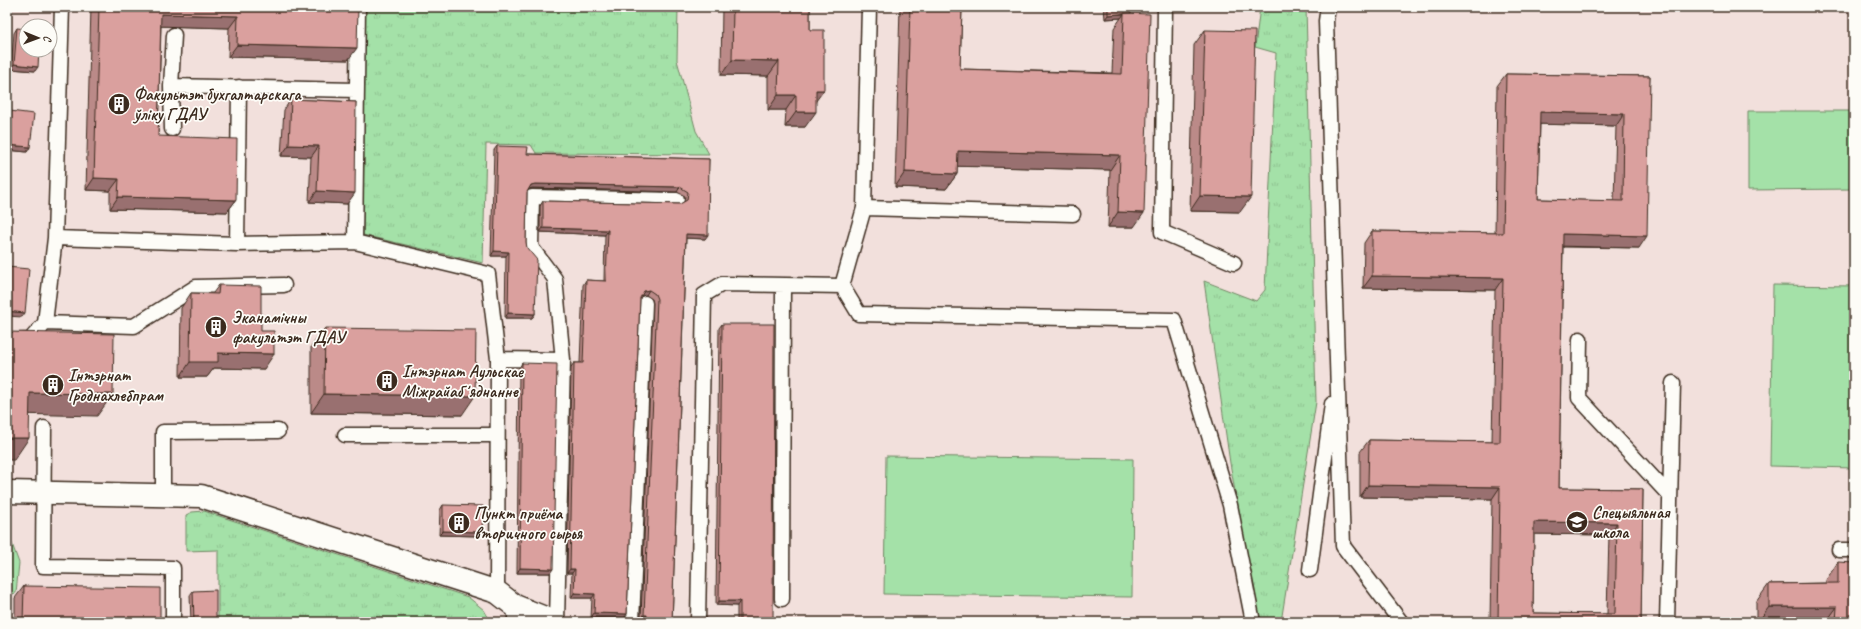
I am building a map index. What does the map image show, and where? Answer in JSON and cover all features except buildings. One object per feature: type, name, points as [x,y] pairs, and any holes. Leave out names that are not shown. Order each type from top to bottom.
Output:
[{"type":"street","points":[[7,492],[201,496],[497,592],[515,614],[556,622]]},
{"type":"lane","points":[[7,341],[30,340],[45,323],[56,238],[62,7]]},
{"type":"lane","points":[[355,242],[358,7]]},
{"type":"lane","points":[[869,7],[864,208],[842,286],[859,314],[1174,320],[1230,505],[1253,622]]},
{"type":"lane","points":[[1165,7],[1162,232],[1234,263]]},
{"type":"lane","points":[[1328,7],[1326,21],[1343,546],[1401,622]]},
{"type":"lane","points":[[172,129],[174,35]]},
{"type":"lane","points":[[172,86],[356,90]]},
{"type":"lane","points":[[237,244],[238,87]]},
{"type":"lane","points":[[556,622],[563,360],[555,279],[531,247],[532,197],[676,200]]},
{"type":"lane","points":[[864,208],[1073,214]]},
{"type":"lane","points":[[56,238],[237,244],[355,242],[488,274],[498,359],[497,592]]},
{"type":"lane","points":[[698,622],[704,295],[722,284],[842,286]]},
{"type":"lane","points":[[45,323],[134,326],[196,287],[284,285]]},
{"type":"lane","points":[[782,599],[783,285]]},
{"type":"lane","points":[[632,622],[645,303]]},
{"type":"lane","points":[[1580,339],[1579,398],[1670,496]]},
{"type":"lane","points":[[498,359],[563,360]]},
{"type":"lane","points":[[1310,570],[1338,361]]},
{"type":"lane","points":[[1667,622],[1673,384]]},
{"type":"lane","points":[[44,428],[43,566],[173,568],[173,622]]},
{"type":"lane","points":[[163,495],[163,432],[278,431]]},
{"type":"lane","points":[[345,435],[498,435]]},
{"type":"lane","points":[[1839,550],[1854,550]]},
{"type":"green space","points":[[365,7],[678,7],[677,60],[696,131],[709,154],[536,153],[531,145],[486,144],[483,263],[363,235]]},
{"type":"green space","points":[[1260,7],[1306,7],[1316,402],[1281,622],[1258,622],[1230,463],[1204,281],[1256,301],[1265,290],[1276,53],[1255,47]]},
{"type":"green space","points":[[1748,111],[1854,111],[1854,189],[1748,190]]},
{"type":"green space","points":[[1773,285],[1854,286],[1854,468],[1770,466]]},
{"type":"green space","points":[[886,456],[1133,459],[1132,597],[884,594]]},
{"type":"green space","points":[[204,511],[468,597],[484,610],[491,622],[218,622],[218,550],[186,551],[186,515],[192,512]]},
{"type":"green space","points":[[7,530],[19,563],[16,593],[8,595],[8,622]]},
{"type":"place","name":"Факультэт бухгалтарскага ўліку ГДАУ","points":[[119,104]]},
{"type":"place","name":"Эканамічны факультэт ГДАУ","points":[[216,327]]},
{"type":"place","name":"Інтэрнат Аульскае Міжрайабʼяднанне","points":[[387,381]]},
{"type":"place","name":"Інтэрнат Гроднахлебпрам","points":[[53,385]]},
{"type":"place","name":"Спецыяльная школа","points":[[1577,522]]},
{"type":"place","name":"Пункт приёма вторичного сырья","points":[[459,523]]}]
